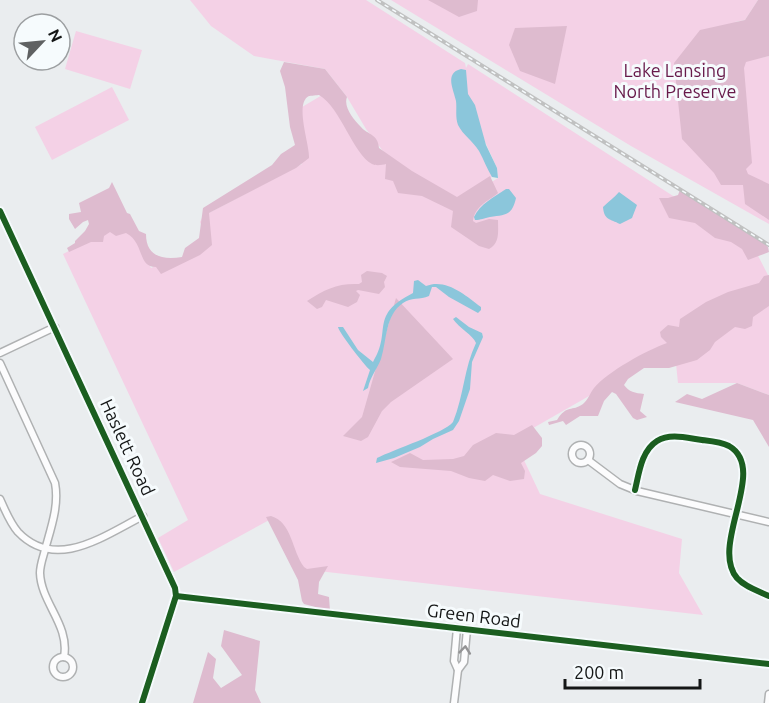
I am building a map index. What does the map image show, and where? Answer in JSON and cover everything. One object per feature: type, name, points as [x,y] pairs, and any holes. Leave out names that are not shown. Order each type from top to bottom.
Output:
[{"type":"street","name":"Haslett Road","points":[[0,211],[171,577],[176,596]]},
{"type":"street","points":[[0,353],[55,327]]},
{"type":"street","points":[[0,363],[55,483],[57,503],[41,563],[42,584],[63,632],[64,657]]},
{"type":"street","points":[[635,490],[645,453],[658,440],[674,436],[723,444],[738,453],[746,467],[747,479],[730,556],[732,569],[743,584],[769,596]]},
{"type":"street","points":[[588,460],[620,484],[635,490],[769,522]]},
{"type":"street","points":[[0,499],[18,532],[46,548],[69,550],[82,547],[143,516]]},
{"type":"street","points":[[142,703],[176,596]]},
{"type":"street","name":"Green Road","points":[[176,596],[769,664]]},
{"type":"street","points":[[457,628],[454,661],[458,670]]},
{"type":"street","points":[[454,703],[458,670],[464,662],[467,629]]},
{"type":"street","points":[[768,703],[769,694]]},
{"type":"green space","points":[[190,0],[366,0],[465,63],[466,68],[468,64],[754,248],[769,277],[769,293],[514,439],[540,494],[682,539],[679,573],[703,615],[301,569],[273,518],[174,572],[158,538],[188,520],[63,254],[128,221],[151,268],[160,264],[162,270],[210,246],[200,222],[203,216],[302,164],[297,110],[329,91],[384,162],[458,203],[498,178],[497,168],[481,133],[492,177],[457,199],[393,164],[325,69],[254,56],[211,26]]},
{"type":"green space","name":"Lake Lansing North Preserve","points":[[391,0],[758,0],[745,20],[735,22],[754,59],[769,56],[769,224],[631,146]]},
{"type":"green space","points":[[76,31],[142,50],[130,89],[72,71],[72,45]]},
{"type":"green space","points":[[112,87],[129,120],[52,160],[35,127]]},
{"type":"green space","points":[[769,300],[769,395],[737,383],[678,383],[675,354]]},
{"type":"shaded area","points":[[428,0],[478,0],[477,11],[459,17]]},
{"type":"shaded area","points":[[758,0],[769,0],[769,56],[746,62],[744,68],[752,163],[746,169],[748,174],[769,184],[769,220],[745,204],[743,185],[721,185],[714,173],[682,139],[674,63],[700,30],[745,20]]},
{"type":"shaded area","points":[[567,26],[555,84],[520,71],[509,45],[515,28]]},
{"type":"shaded area","points":[[284,62],[325,69],[347,97],[348,109],[352,117],[364,130],[375,137],[379,148],[412,171],[457,197],[490,176],[498,193],[479,208],[473,221],[476,223],[489,219],[498,220],[498,237],[493,247],[489,249],[479,246],[451,227],[453,211],[422,196],[398,193],[393,181],[385,179],[386,164],[374,165],[365,159],[334,110],[319,95],[309,96],[303,107],[309,158],[296,168],[209,213],[212,245],[200,255],[161,274],[156,267],[146,263],[132,237],[126,233],[116,236],[110,232],[104,236],[103,242],[91,242],[69,252],[67,248],[75,243],[89,224],[88,220],[75,229],[69,219],[69,214],[81,212],[79,203],[109,188],[112,182],[127,213],[130,214],[139,231],[146,234],[152,252],[168,258],[182,257],[185,248],[199,238],[203,208],[272,165],[281,154],[295,145],[280,71]]},
{"type":"shaded area","points":[[680,190],[761,240],[768,247],[769,252],[748,260],[742,249],[731,242],[715,238],[695,223],[669,218],[659,198],[678,195]]},
{"type":"shaded area","points":[[367,271],[387,276],[384,282],[385,287],[379,294],[358,290],[356,291],[360,295],[357,302],[348,307],[326,300],[322,307],[317,309],[307,301],[332,288],[359,284],[362,282],[361,275]]},
{"type":"shaded area","points":[[769,275],[769,306],[753,317],[752,326],[745,329],[735,327],[697,360],[669,368],[644,368],[628,379],[624,385],[626,387],[632,392],[644,394],[640,411],[647,417],[637,420],[633,418],[616,394],[612,392],[604,401],[598,416],[580,416],[566,425],[563,421],[549,425],[548,422],[557,420],[567,410],[583,404],[600,382],[618,369],[667,343],[661,337],[660,332],[668,325],[679,327],[680,319],[706,302],[728,292],[759,283],[764,276]]},
{"type":"shaded area","points":[[396,298],[453,359],[391,402],[382,411],[368,437],[361,441],[343,436],[362,417]]},
{"type":"shaded area","points":[[737,383],[769,395],[769,447],[753,420],[675,402],[687,394],[702,399]]},
{"type":"shaded area","points":[[532,425],[542,438],[542,446],[521,463],[525,471],[524,479],[510,481],[493,475],[485,481],[451,471],[400,467],[391,462],[410,453],[423,460],[453,459],[464,456],[473,445],[496,433],[514,435]]},
{"type":"shaded area","points":[[271,516],[278,519],[288,531],[304,567],[307,569],[328,566],[319,582],[318,594],[329,597],[330,611],[304,604],[302,601],[298,580],[266,517]]},
{"type":"shaded area","points":[[224,630],[260,641],[255,690],[261,703],[193,703],[208,652],[216,659],[213,678],[221,688],[242,675],[221,646]]},
{"type":"water","points":[[466,70],[468,94],[475,105],[486,145],[497,168],[498,178],[492,177],[479,151],[458,125],[451,78],[456,71]]},
{"type":"water","points":[[509,189],[516,198],[507,214],[475,220],[474,217],[480,208]]},
{"type":"water","points":[[619,192],[637,205],[632,218],[620,224],[606,217],[603,207]]},
{"type":"water","points":[[418,280],[426,286],[441,284],[455,289],[481,307],[481,310],[478,313],[436,287],[432,287],[429,296],[403,303],[393,314],[381,359],[368,388],[363,391],[370,370],[338,327],[343,327],[358,350],[373,362],[379,351],[386,317],[399,301],[413,293],[414,281]]},
{"type":"water","points":[[456,317],[482,333],[483,337],[472,362],[470,389],[459,421],[453,430],[420,447],[376,463],[377,458],[429,436],[453,422],[476,343],[453,319]]},
{"type":"railway","points":[[377,0],[769,245]]},
{"type":"cycle path","points":[[0,211],[175,588],[176,596],[142,703]]},
{"type":"cycle path","points":[[635,490],[644,457],[657,441],[685,437],[729,446],[740,457],[743,472],[742,489],[730,547],[730,564],[740,581],[769,596]]},
{"type":"cycle path","points":[[176,596],[769,664]]}]
